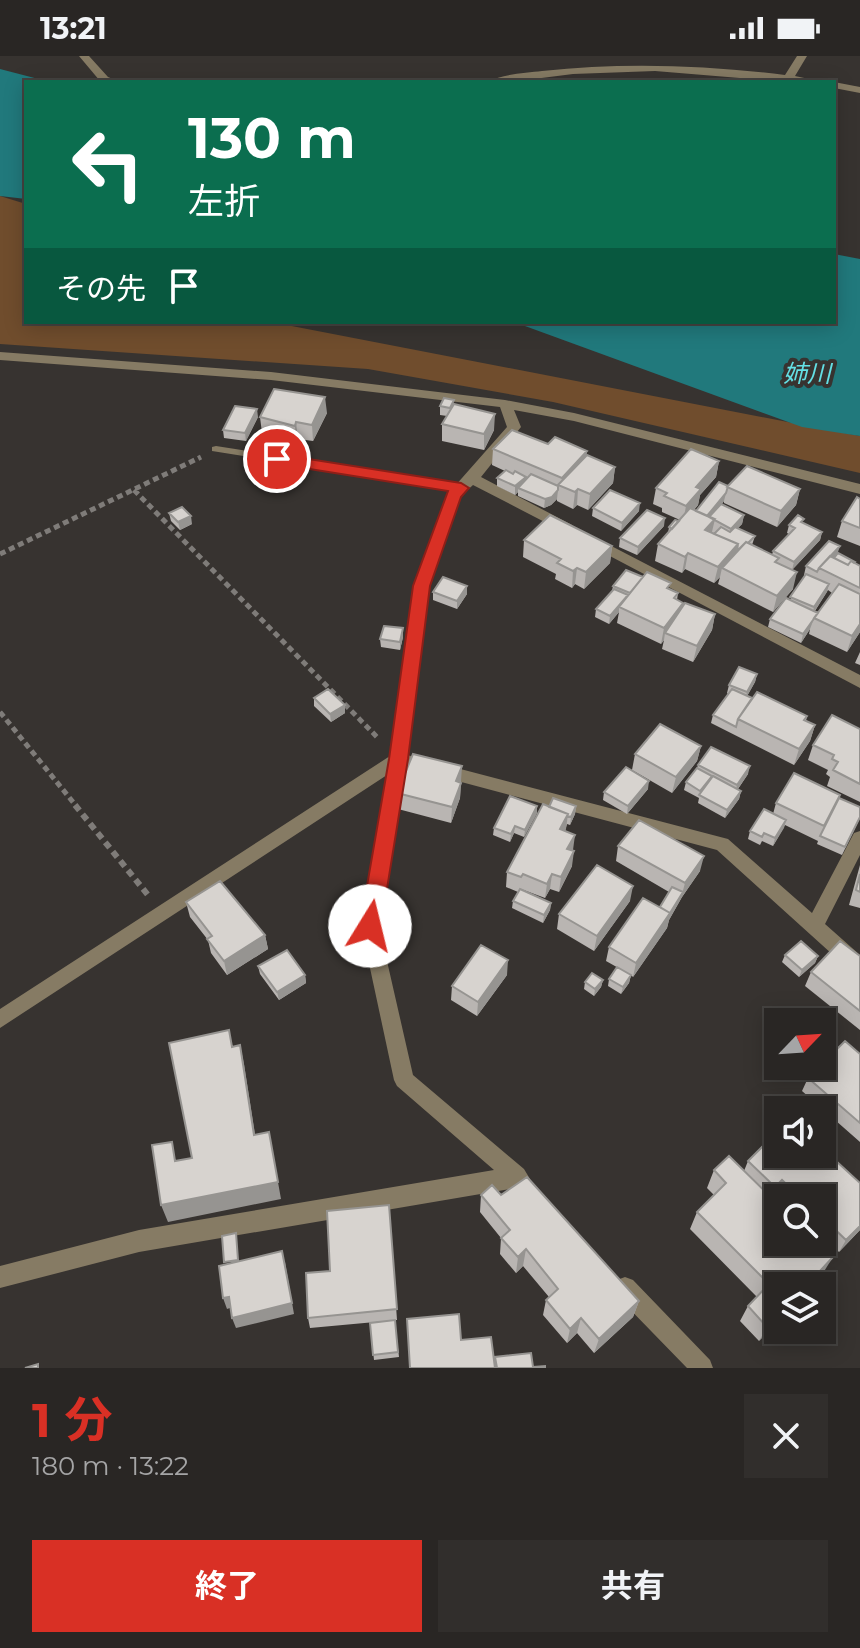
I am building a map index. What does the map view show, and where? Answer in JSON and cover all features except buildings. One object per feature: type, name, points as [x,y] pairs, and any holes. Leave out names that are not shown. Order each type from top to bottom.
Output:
[{"type":"street","points":[[84,56],[108,80]]},
{"type":"street","points":[[788,79],[802,56]]},
{"type":"street","points":[[503,80],[592,69],[722,72],[798,80]]},
{"type":"street","points":[[836,85],[860,90]]},
{"type":"street","points":[[0,356],[271,376],[505,404],[574,417],[860,489]]},
{"type":"street","points":[[505,404],[514,427],[454,495],[422,586],[398,759],[370,926],[404,1080],[517,1176],[538,1198]]},
{"type":"street","points":[[467,483],[860,682]]},
{"type":"street","points":[[0,1019],[398,759],[722,844],[860,967]]},
{"type":"street","points":[[814,927],[860,838]]},
{"type":"street","points":[[0,1277],[139,1241],[517,1176]]},
{"type":"street","points":[[613,1276],[697,1367]]},
{"type":"lane","points":[[216,449],[467,483]]},
{"type":"path","points":[[0,554],[216,449]]},
{"type":"path","points":[[134,490],[398,759]]},
{"type":"path","points":[[0,712],[164,914]]},
{"type":"shaded area","points":[[0,196],[24,203],[24,324],[281,324],[860,436],[860,473],[553,402],[368,369],[0,344]]},
{"type":"water","points":[[0,69],[42,80],[24,80],[24,199],[0,196]]},
{"type":"water","name":"姉川","points":[[836,254],[860,259],[860,436],[802,427],[519,324],[836,324]]},
{"type":"route","points":[[277,459],[461,488],[454,495],[422,586],[398,759],[370,926]]}]
